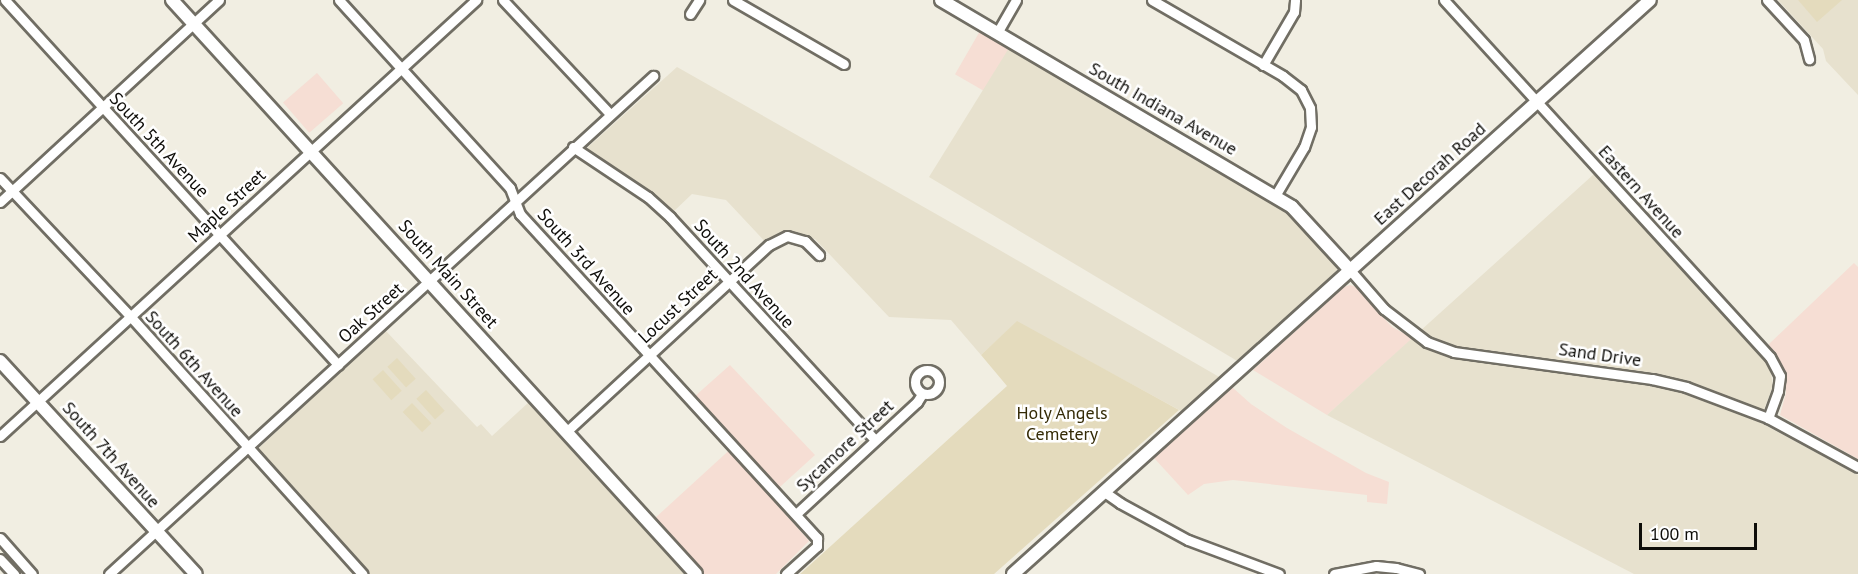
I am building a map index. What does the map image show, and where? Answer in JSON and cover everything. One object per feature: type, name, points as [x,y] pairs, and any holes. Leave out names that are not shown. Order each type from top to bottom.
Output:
[{"type":"street","name":"South 5th Avenue","points":[[5,0],[102,109],[221,235],[338,365]]},
{"type":"street","name":"South Main Street","points":[[171,0],[431,281],[696,574]]},
{"type":"street","points":[[0,202],[219,0]]},
{"type":"street","name":"South 3rd Avenue","points":[[339,0],[510,188],[520,214],[796,514]]},
{"type":"street","name":"Maple Street","points":[[0,436],[476,0]]},
{"type":"street","points":[[503,0],[610,114]]},
{"type":"street","points":[[690,14],[699,0]]},
{"type":"street","points":[[733,0],[749,4],[844,64]]},
{"type":"street","name":"South Indiana Avenue","points":[[941,0],[1275,196],[1304,217],[1350,270]]},
{"type":"street","points":[[997,33],[1016,0]]},
{"type":"street","points":[[1152,0],[1301,90],[1312,117],[1304,147],[1275,196]]},
{"type":"street","name":"East Decorah Road","points":[[1013,574],[1650,0]]},
{"type":"street","points":[[1767,0],[1804,40],[1809,59]]},
{"type":"street","points":[[1263,65],[1298,1]]},
{"type":"street","name":"Eastern Avenue","points":[[1449,2],[1770,357],[1779,376],[1778,391],[1768,418]]},
{"type":"street","name":"Oak Street","points":[[109,574],[653,76]]},
{"type":"street","name":"South 2nd Avenue","points":[[573,147],[648,197],[670,217],[875,441]]},
{"type":"street","name":"South 6th Avenue","points":[[0,178],[131,317],[362,574]]},
{"type":"street","name":"Locust Street","points":[[566,432],[769,245],[787,236],[805,240],[819,255]]},
{"type":"street","name":"Sand Drive","points":[[1350,270],[1384,309],[1427,342],[1454,352],[1652,379],[1686,387],[1768,418],[1858,467]]},
{"type":"street","name":"South 7th Avenue","points":[[0,361],[196,574]]},
{"type":"street","name":"Sycamore Street","points":[[786,574],[816,546],[817,538],[796,514],[917,402],[922,394]]},
{"type":"street","points":[[1103,491],[1120,503],[1188,540],[1280,574]]},
{"type":"street","points":[[0,538],[32,574]]},
{"type":"street","points":[[0,558],[14,574]]},
{"type":"street","points":[[1334,574],[1376,566],[1396,567],[1419,574]]},
{"type":"shaded area","points":[[1778,0],[1858,0],[1858,95],[1826,61],[1823,49]]},
{"type":"shaded area","points":[[980,31],[1009,48],[984,91],[955,74]]},
{"type":"shaded area","points":[[1009,48],[1288,212],[1336,264],[1337,272],[1239,362],[929,177]]},
{"type":"shaded area","points":[[677,67],[1221,378],[1183,412],[1017,322],[981,355],[951,320],[889,317],[815,239],[784,235],[770,247],[726,200],[692,194],[672,213],[587,148]]},
{"type":"shaded area","points":[[317,73],[343,103],[309,133],[283,103]]},
{"type":"shaded area","points":[[1594,174],[1770,367],[1773,386],[1759,422],[1858,475],[1858,574],[1634,574],[1327,415]]},
{"type":"shaded area","points":[[1854,263],[1858,267],[1858,459],[1780,415],[1786,393],[1784,369],[1768,345]]},
{"type":"shaded area","points":[[1350,285],[1356,287],[1392,327],[1413,338],[1327,415],[1253,370],[1344,287]]},
{"type":"shaded area","points":[[385,330],[477,427],[481,424],[492,436],[529,402],[684,574],[369,574],[258,449]]},
{"type":"shaded area","points":[[730,365],[815,455],[770,496],[809,541],[776,574],[704,574],[654,519],[736,444],[694,397]]},
{"type":"shaded area","points":[[1232,387],[1251,404],[1287,428],[1366,473],[1389,482],[1387,504],[1367,502],[1367,495],[1233,480],[1204,484],[1188,495],[1154,458]]},
{"type":"green space","points":[[1798,0],[1842,0],[1817,22]]},
{"type":"green space","name":"Holy Angels Cemetery","points":[[1017,321],[1179,410],[994,574],[800,574],[1007,386],[981,355]]},
{"type":"green space","points":[[397,358],[416,379],[406,388],[387,367]]},
{"type":"green space","points":[[383,370],[402,391],[391,400],[373,379]]},
{"type":"green space","points":[[426,390],[445,411],[435,420],[416,399]]},
{"type":"green space","points":[[412,403],[431,423],[422,432],[403,412]]}]
